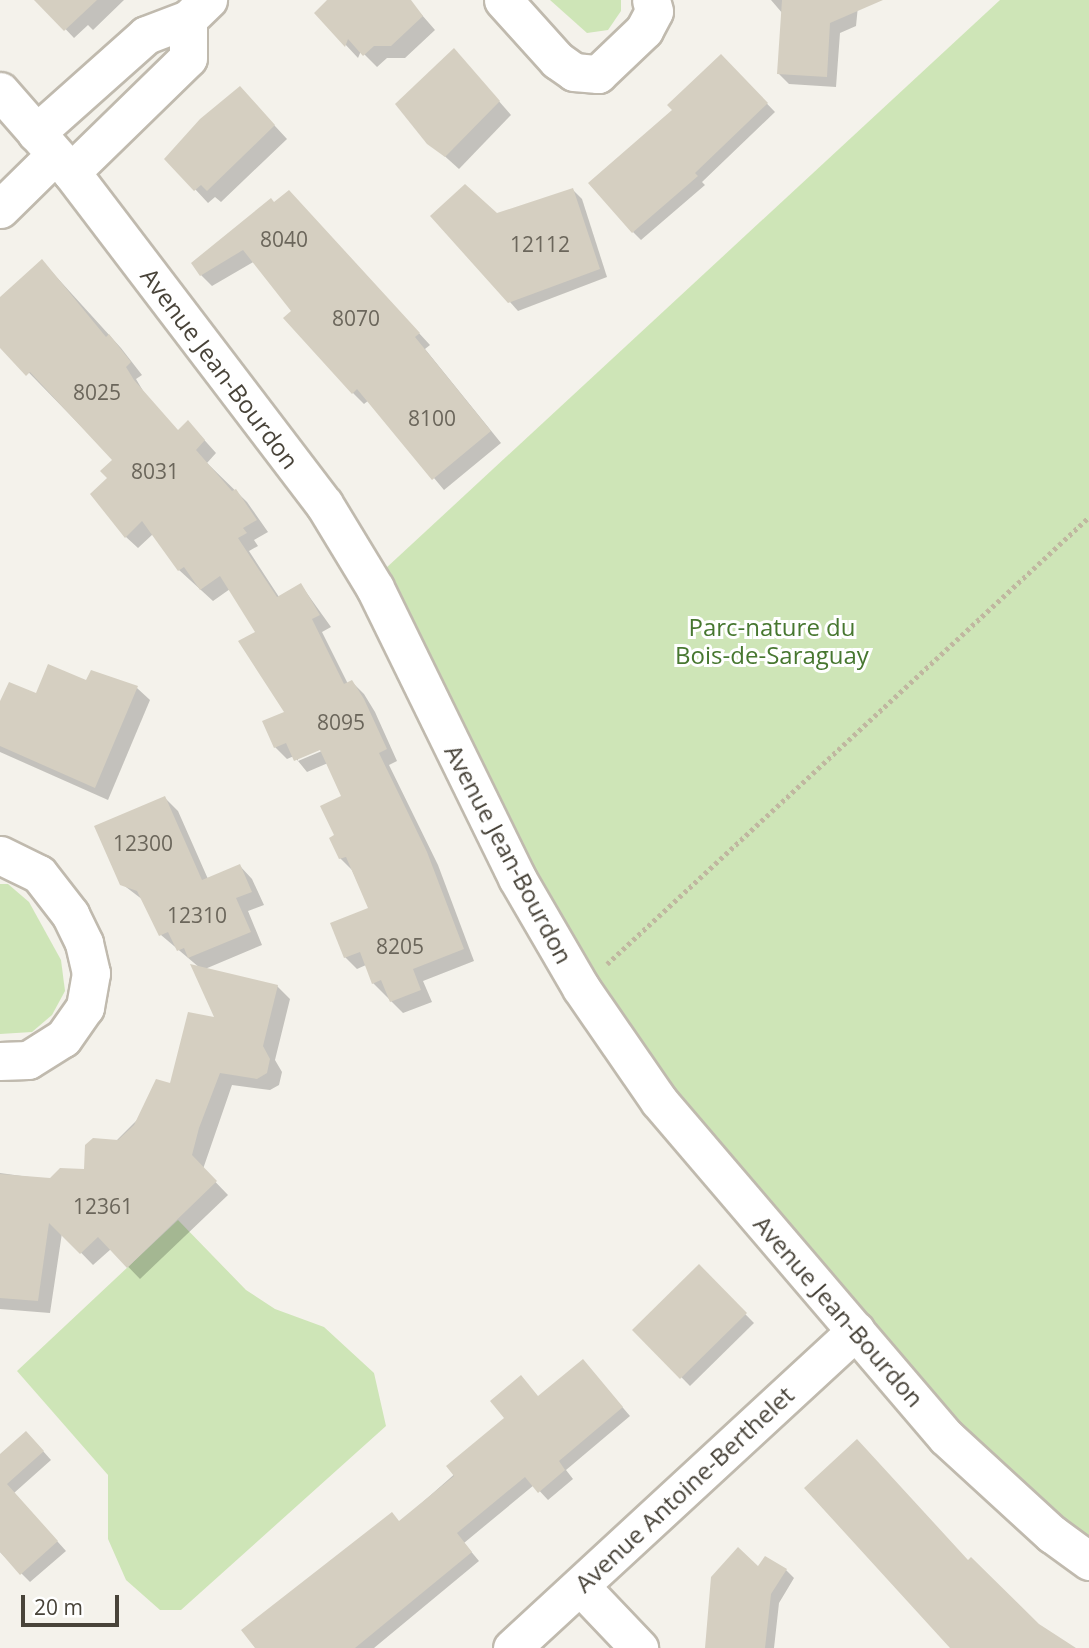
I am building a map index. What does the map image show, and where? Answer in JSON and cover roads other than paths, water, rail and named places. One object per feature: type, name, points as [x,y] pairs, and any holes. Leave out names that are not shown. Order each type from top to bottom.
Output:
[{"type":"street","points":[[503,0],[556,60],[574,72],[598,74],[643,30],[654,11],[651,0]]},
{"type":"street","points":[[54,153],[188,58],[198,9]]},
{"type":"street","points":[[0,209],[54,153],[146,35],[198,9]]},
{"type":"street","name":"Avenue Jean-Bourdon","points":[[0,91],[54,153],[324,504],[375,588],[517,878],[581,988],[659,1101],[946,1437],[1052,1534],[1089,1561]]},
{"type":"street","points":[[0,855],[38,874],[70,914],[84,943],[91,973],[85,1007],[63,1038],[28,1060],[0,1061]]},
{"type":"street","name":"Avenue Antoine-Berthelet","points":[[512,1648],[856,1331]]},
{"type":"street","points":[[580,1586],[639,1648]]},
{"type":"park label","name":"Parc-nature du Bois-de-Saraguay","points":[[772,641]]}]
